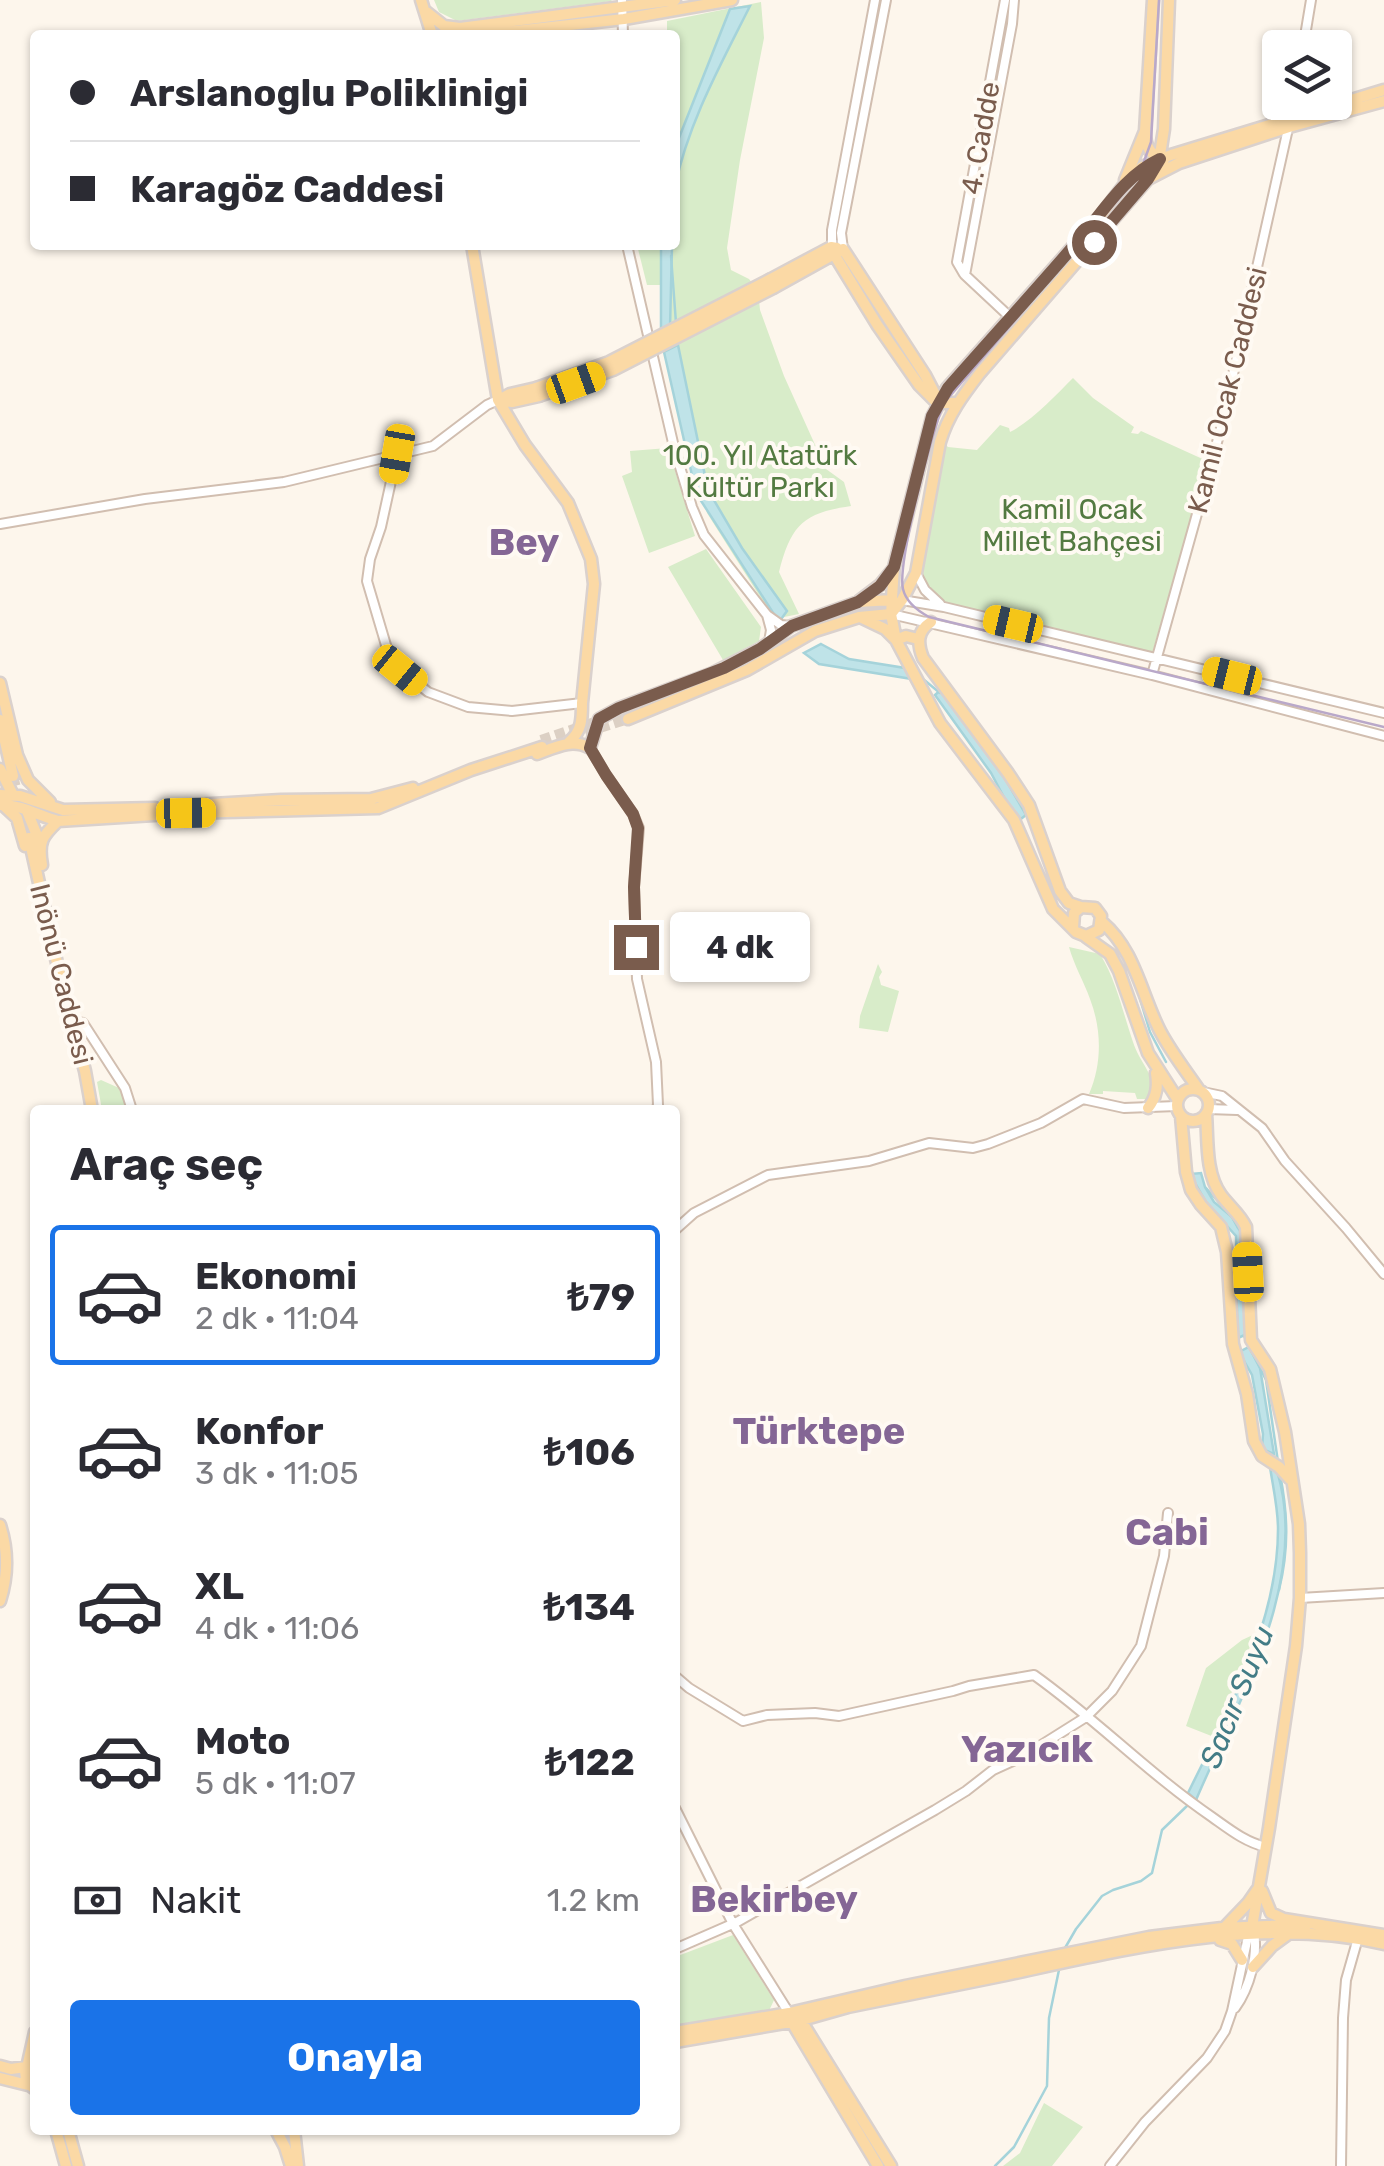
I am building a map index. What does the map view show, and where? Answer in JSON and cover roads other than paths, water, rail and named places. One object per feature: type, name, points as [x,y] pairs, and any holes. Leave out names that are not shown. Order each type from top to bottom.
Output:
[{"type":"main road","points":[[506,30],[675,0]]},
{"type":"main road","points":[[423,5],[444,26],[460,28],[732,0]]},
{"type":"main road","points":[[1124,185],[1144,131],[1153,0]]},
{"type":"main road","points":[[1169,0],[1160,159],[1148,179],[957,402],[945,425],[916,573],[890,614],[896,640],[940,723],[1014,820],[1053,909],[1110,954],[1142,1040],[1178,1107],[1194,1121],[1208,1111]]},
{"type":"main road","points":[[423,5],[430,30]]},
{"type":"main road","points":[[1148,179],[1180,163],[1384,90]]},
{"type":"main road","points":[[897,600],[894,567],[932,416],[939,402],[1124,185],[1142,168],[1190,148],[1384,101]]},
{"type":"main road","points":[[1164,129],[1175,144],[1190,148]]},
{"type":"main road","points":[[1144,131],[1149,150],[1160,159],[1180,163]]},
{"type":"main road","points":[[473,250],[498,400],[568,503],[592,559],[592,618],[580,727],[569,742]]},
{"type":"main road","points":[[498,400],[512,402],[613,370],[835,250],[878,326],[934,400],[957,402]]},
{"type":"main road","points":[[922,380],[954,380]]},
{"type":"main road","points":[[922,380],[928,435]]},
{"type":"main road","points":[[939,402],[945,425]]},
{"type":"main road","points":[[427,789],[443,787],[569,742],[590,748],[599,719],[742,660],[792,626],[858,602],[880,586],[894,567]]},
{"type":"main road","points":[[858,602],[897,600]]},
{"type":"main road","points":[[713,672],[700,682],[626,715],[747,670],[815,631],[859,616],[890,614]]},
{"type":"main road","points":[[859,616],[885,629],[896,640]]},
{"type":"main road","points":[[931,622],[920,631],[918,639],[923,658],[1028,805],[1060,891],[1069,902],[1096,908],[1102,922],[1128,954],[1160,1030],[1208,1100],[1213,1179],[1246,1227],[1251,1340],[1270,1369],[1287,1447],[1299,1524],[1300,1598],[1251,1933]]},
{"type":"main road","points":[[896,640],[906,636],[918,639]]},
{"type":"main road","points":[[0,682],[17,755],[28,780],[55,806]]},
{"type":"main road","points":[[0,720],[14,776]]},
{"type":"main road","points":[[541,744],[378,808],[58,821],[1,801],[13,795],[64,810],[107,810],[371,799],[541,744]]},
{"type":"main road","points":[[0,773],[36,829],[34,840],[55,939],[54,954]]},
{"type":"main road","points":[[1,801],[17,818],[44,937],[54,954]]},
{"type":"main road","points":[[34,840],[58,821]]},
{"type":"main road","points":[[1074,928],[1074,913],[1081,907]]},
{"type":"main road","points":[[1086,936],[1099,930],[1102,922]]},
{"type":"main road","name":"Inönü Caddesi","points":[[54,954],[91,1105]]},
{"type":"main road","points":[[1148,1108],[1158,1084],[1155,1067]]},
{"type":"main road","points":[[1201,1091],[1189,1089],[1178,1107],[1190,1190],[1220,1227],[1227,1252],[1233,1344],[1254,1440],[1262,1456],[1291,1481]]},
{"type":"main road","points":[[1272,1462],[1287,1447]]},
{"type":"main road","points":[[0,1525],[6,1560],[0,1601]]},
{"type":"main road","points":[[1260,1885],[1271,1914],[1308,1924],[1384,1935]]},
{"type":"main road","points":[[1218,1933],[1248,1904],[1260,1885]]},
{"type":"main road","points":[[1251,1933],[1308,1924]]},
{"type":"main road","points":[[1218,1933],[1247,1963],[1293,1933]]},
{"type":"main road","points":[[680,2041],[1042,1966],[1149,1936],[1293,1933],[1384,1944]]},
{"type":"main road","points":[[680,2031],[794,2018],[905,1986],[1054,1956],[1072,1956]]},
{"type":"main road","points":[[794,2018],[878,2166]]},
{"type":"main road","points":[[794,2018],[892,2166]]},
{"type":"main road","points":[[0,2066],[11,2069],[30,2062]]},
{"type":"main road","points":[[0,2078],[30,2086]]},
{"type":"main road","points":[[63,2135],[72,2166]]},
{"type":"main road","points":[[279,2135],[295,2166]]},
{"type":"main road","points":[[294,2135],[295,2166]]},
{"type":"street","points":[[835,250],[875,0]]},
{"type":"street","points":[[835,250],[842,233],[886,0]]},
{"type":"street","name":"4. Cadde","points":[[966,272],[958,262],[1004,0]]},
{"type":"street","points":[[1011,318],[966,272],[1014,0]]},
{"type":"street","points":[[1306,30],[1311,0]]},
{"type":"street","name":"Kamil Ocak Caddesi","points":[[1152,675],[1221,428],[1290,122]]},
{"type":"street","points":[[628,250],[692,508],[704,535],[767,614],[782,625],[792,626]]},
{"type":"street","points":[[0,524],[146,499],[284,482],[433,446],[498,400]]},
{"type":"street","points":[[397,454],[367,581],[390,662],[428,692],[468,707],[512,711],[582,703]]},
{"type":"street","points":[[916,573],[925,590],[944,607]]},
{"type":"street","points":[[897,600],[944,607],[1384,713]]},
{"type":"street","points":[[767,614],[769,642]]},
{"type":"street","points":[[890,614],[1152,675],[1384,736]]},
{"type":"street","points":[[590,748],[638,828],[634,887],[636,979],[656,1062],[658,1105]]},
{"type":"street","points":[[72,1021],[83,1023],[125,1088],[130,1105]]},
{"type":"street","points":[[1201,1091],[1222,1096],[1262,1128],[1285,1161],[1384,1274]]},
{"type":"street","points":[[680,1226],[694,1213],[768,1176],[868,1161],[929,1143],[973,1148],[1042,1123],[1083,1099],[1124,1108],[1178,1107]]},
{"type":"street","points":[[1208,1111],[1237,1110]]},
{"type":"street","points":[[680,1947],[733,1924],[935,1810],[993,1770],[1024,1756],[1086,1716],[1112,1691],[1141,1646],[1164,1556],[1168,1513]]},
{"type":"street","points":[[1300,1598],[1384,1593]]},
{"type":"street","points":[[680,1680],[743,1721],[767,1714],[839,1716],[1034,1675],[1188,1801],[1251,1844],[1266,1847]]},
{"type":"street","points":[[680,1818],[733,1924],[794,2018]]},
{"type":"street","points":[[1110,2166],[1207,2058],[1225,2031],[1247,1963],[1251,1933]]},
{"type":"street","points":[[1341,2166],[1343,2018],[1346,1980],[1358,1938]]},
{"type":"water","points":[[750,6],[697,117],[680,167],[680,135],[730,9]]},
{"type":"water","points":[[661,250],[672,250],[670,328],[661,333]]},
{"type":"water","points":[[678,345],[708,490],[742,548],[787,611],[779,622],[696,493],[664,352]]},
{"type":"water","points":[[821,644],[849,659],[905,668],[912,679],[819,664],[804,653]]},
{"type":"water","points":[[944,687],[1026,815],[1017,822],[991,773],[935,695]]},
{"type":"water","points":[[1201,1173],[1214,1202],[1232,1217],[1241,1233],[1247,1334],[1238,1338],[1236,1236],[1207,1204],[1190,1174]]},
{"type":"water","points":[[1249,1347],[1260,1368],[1274,1454],[1262,1449],[1252,1375],[1239,1352]]},
{"type":"water","points":[[1270,1467],[1277,1471],[1285,1512],[1284,1555],[1277,1597],[1249,1682],[1196,1800],[1188,1793],[1248,1666],[1270,1598],[1278,1529]]},
{"type":"waterway","name":"Sacır Suyu","points":[[671,256],[676,323]]},
{"type":"waterway","name":"Sacır Suyu","points":[[923,679],[940,693]]},
{"type":"waterway","name":"Sacır Suyu","points":[[1138,992],[1150,1032],[1166,1062]]},
{"type":"waterway","name":"Sacır Suyu","points":[[1206,1188],[1238,1228]]},
{"type":"waterway","name":"Sacır Suyu","points":[[1244,1336],[1266,1380],[1278,1462]]},
{"type":"waterway","name":"Sacır Suyu","points":[[1279,1590],[1286,1532],[1280,1474]]},
{"type":"waterway","name":"Sacır Suyu","points":[[1065,1948],[1102,1896],[1152,1873],[1162,1830],[1189,1804]]},
{"type":"waterway","name":"Sacır Suyu","points":[[995,2166],[1014,2147],[1047,2086],[1049,2018],[1060,1965]]},
{"type":"tunnel","points":[[541,740],[624,712]]},
{"type":"tunnel","points":[[571,737],[628,719]]},
{"type":"tunnel","points":[[13,776],[29,838]]},
{"type":"tram line","points":[[1159,0],[1151,142],[1142,167],[944,403],[910,526],[903,589],[913,606],[929,617],[1384,727]]},
{"type":"district","name":"Bey","points":[[524,542]]},
{"type":"district","name":"Türktepe","points":[[819,1431]]},
{"type":"district","name":"Cabi","points":[[1167,1532]]},
{"type":"district","name":"Yazıcık","points":[[1027,1749]]},
{"type":"district","name":"Bekirbey","points":[[774,1899]]},
{"type":"park label","name":"100. Yıl Atatürk Kültür Parkı","points":[[760,471]]},
{"type":"park label","name":"Kamil Ocak Millet Bahçesi","points":[[1072,525]]}]
